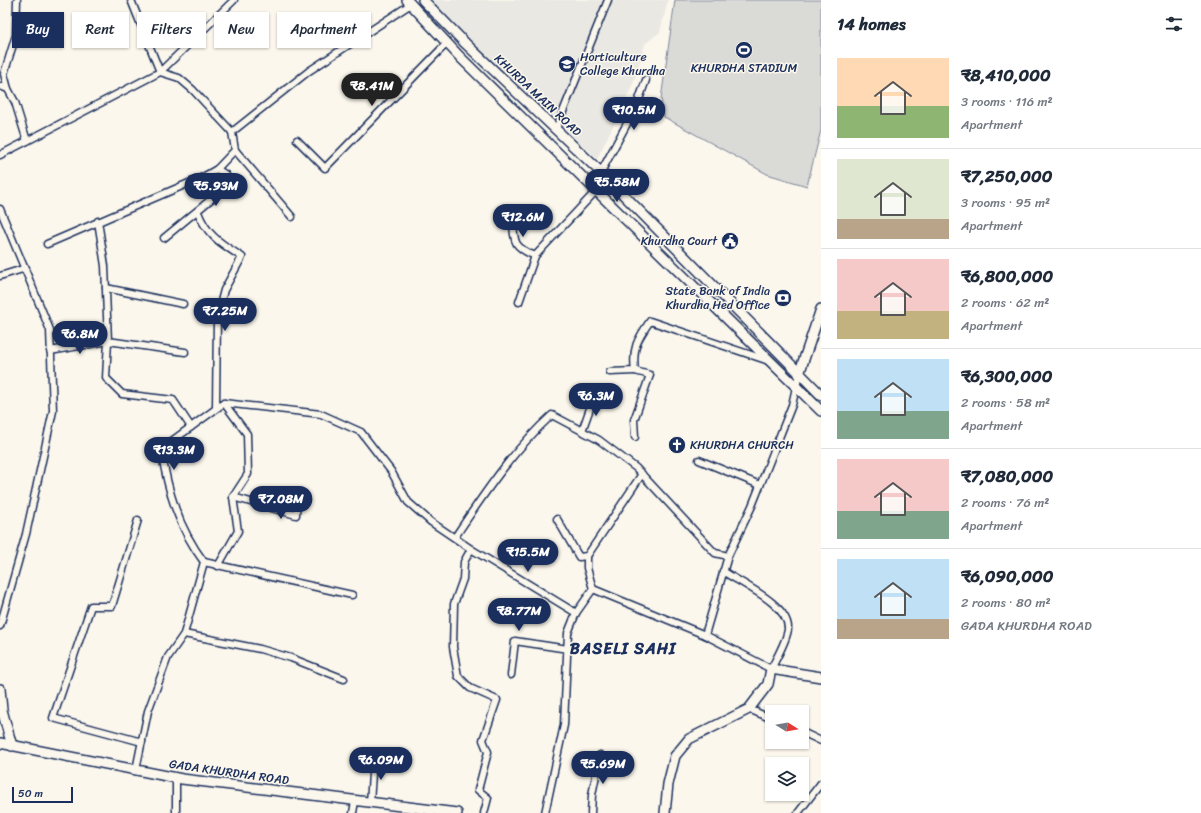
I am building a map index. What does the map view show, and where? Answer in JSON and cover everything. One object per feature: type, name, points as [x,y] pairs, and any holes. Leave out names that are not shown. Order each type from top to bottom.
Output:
[{"type":"main road","name":"KHURDA MAIN ROAD","points":[[425,1],[510,87],[601,172],[821,395]]},
{"type":"main road","points":[[409,2],[498,95],[821,411]]},
{"type":"main road","points":[[498,95],[510,87]]},
{"type":"main road","points":[[799,374],[821,309]]},
{"type":"main road","points":[[665,813],[668,784],[675,756],[689,739],[749,709],[768,684],[771,669],[821,677]]},
{"type":"main road","points":[[0,689],[2,710],[12,746]]},
{"type":"main road","name":"GADA KHURDHA ROAD","points":[[0,743],[176,778],[457,813]]},
{"type":"street","points":[[17,0],[16,35],[4,74],[8,89],[15,102],[27,141]]},
{"type":"street","points":[[131,0],[160,72]]},
{"type":"street","points":[[0,155],[160,72],[234,0]]},
{"type":"street","points":[[556,129],[608,0]]},
{"type":"street","points":[[232,132],[309,71],[409,2]]},
{"type":"street","points":[[297,140],[325,168],[447,43]]},
{"type":"street","points":[[160,72],[179,78],[193,90],[232,132],[235,150],[292,217]]},
{"type":"street","points":[[601,172],[637,106],[646,80]]},
{"type":"street","points":[[0,86],[8,89]]},
{"type":"street","points":[[47,244],[98,221],[182,187],[217,169],[235,150]]},
{"type":"street","points":[[164,238],[198,212],[226,187],[228,182],[226,175],[217,169]]},
{"type":"street","points":[[519,302],[535,256],[596,191]]},
{"type":"street","points":[[0,209],[26,268],[50,330],[53,411],[26,534],[0,626]]},
{"type":"street","points":[[198,212],[203,226],[215,239],[242,257],[224,290],[217,316],[216,408]]},
{"type":"street","points":[[98,221],[105,266],[108,341],[106,378],[122,394],[173,400],[191,427]]},
{"type":"street","points":[[512,221],[515,243],[518,248],[535,256]]},
{"type":"street","points":[[0,276],[26,268]]},
{"type":"street","points":[[106,288],[183,304]]},
{"type":"street","points":[[635,371],[633,358],[636,341],[650,322],[771,362]]},
{"type":"street","points":[[50,351],[108,341],[185,352]]},
{"type":"street","points":[[610,372],[635,371],[650,375],[634,420],[635,437]]},
{"type":"street","points":[[705,634],[728,556],[760,485],[792,405],[799,374]]},
{"type":"street","points":[[582,431],[594,397]]},
{"type":"street","points":[[218,566],[238,531],[234,497],[248,474],[247,434],[224,403]]},
{"type":"street","points":[[352,595],[204,562],[189,541],[167,485],[161,449],[224,403],[321,414],[361,432],[391,471],[408,502],[432,522],[471,549],[576,613]]},
{"type":"street","points":[[455,537],[479,501],[508,464],[535,431],[552,415],[599,440],[642,474],[715,553],[728,556]]},
{"type":"street","points":[[699,460],[760,485]]},
{"type":"street","points":[[593,589],[587,568],[587,556],[642,474]]},
{"type":"street","points":[[234,497],[296,515],[297,494]]},
{"type":"street","points":[[557,519],[579,557],[587,556]]},
{"type":"street","points":[[138,520],[112,606],[91,606],[53,718],[142,742]]},
{"type":"street","points":[[471,549],[464,562],[462,580],[454,604],[453,647],[458,676],[470,688],[496,700],[483,740],[488,752],[478,790],[488,798],[484,813]]},
{"type":"street","points":[[136,770],[148,711],[168,657],[184,634],[204,562]]},
{"type":"street","points":[[593,589],[705,634],[771,669],[788,631],[784,615],[778,608],[759,593],[723,571]]},
{"type":"street","points":[[545,813],[564,725],[568,633],[576,613],[593,589]]},
{"type":"street","points":[[184,634],[260,649],[291,658],[344,679]]},
{"type":"street","points":[[511,675],[515,641],[568,649]]},
{"type":"street","points":[[749,709],[765,716]]},
{"type":"street","points":[[809,735],[821,741]]},
{"type":"street","points":[[591,813],[592,795],[600,755]]},
{"type":"street","points":[[370,803],[373,759]]},
{"type":"street","points":[[176,778],[176,813]]},
{"type":"street","points":[[798,813],[821,783]]},
{"type":"street","points":[[353,813],[355,801]]},
{"type":"shaded area","name":"Horticulture College Khurdha","points":[[432,0],[668,0],[660,32],[645,44],[633,84],[597,159],[457,28]]},
{"type":"shaded area","name":"KHURDHA STADIUM","points":[[675,0],[821,0],[821,130],[807,186],[767,174],[664,117],[661,99]]},
{"type":"place","name":"KHURDHA STADIUM","points":[[744,50]]},
{"type":"place","name":"Horticulture College Khurdha","points":[[567,64]]},
{"type":"place","name":"Khurdha Court","points":[[730,241]]},
{"type":"place","name":"State Bank of India Khurdha Hed Office","points":[[783,298]]},
{"type":"place","name":"KHURDHA CHURCH","points":[[677,445]]},
{"type":"district","name":"BASELI SAHI","points":[[623,648]]}]
